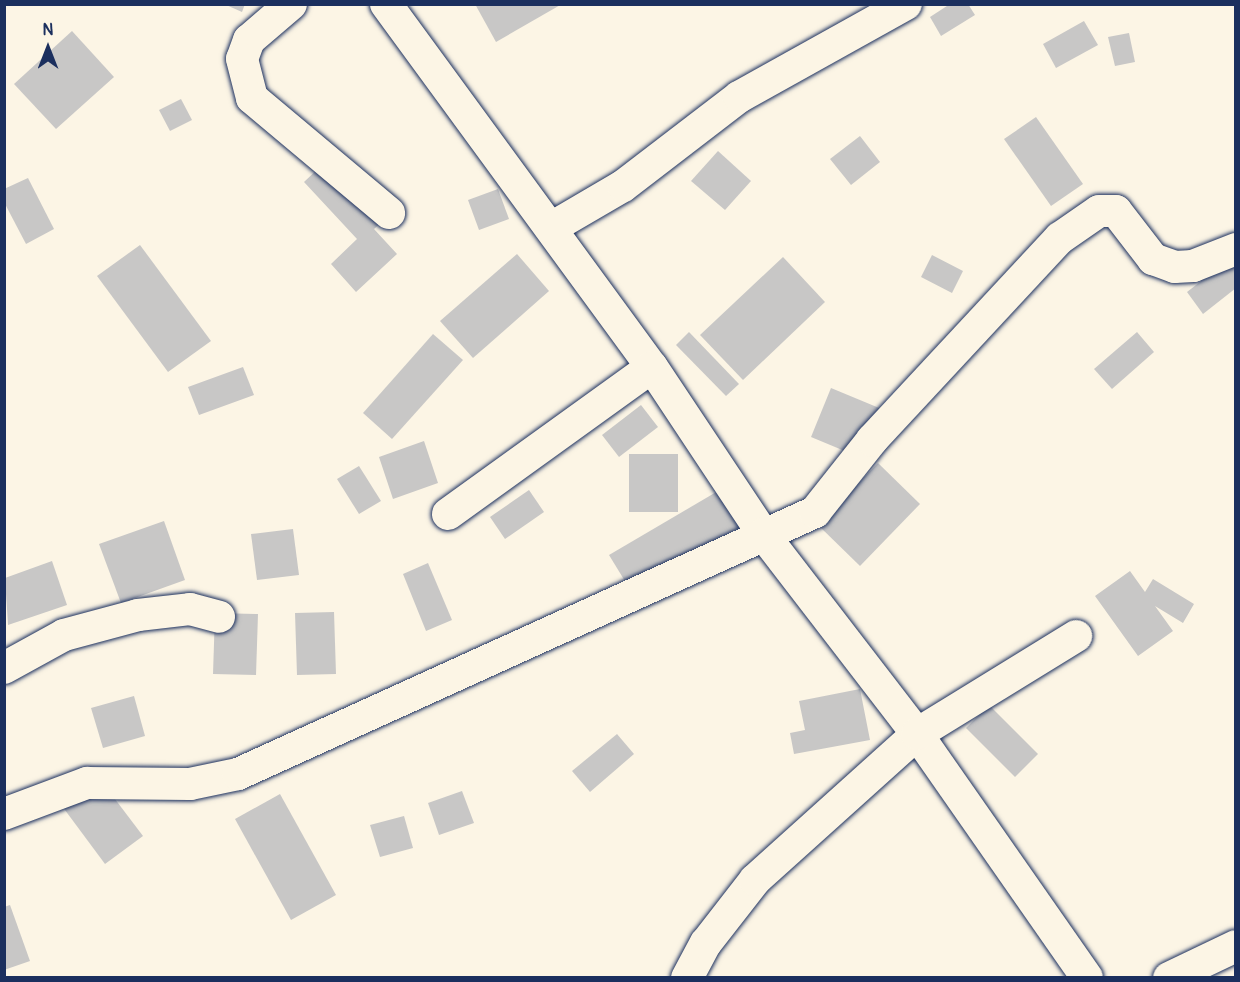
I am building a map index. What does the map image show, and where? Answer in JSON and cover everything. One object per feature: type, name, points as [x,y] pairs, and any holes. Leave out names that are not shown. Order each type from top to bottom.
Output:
[{"type":"street","points":[[291,4],[249,40],[242,59],[252,98],[389,213]]},
{"type":"street","points":[[386,4],[652,367],[763,534],[917,734],[1087,978]]},
{"type":"street","points":[[551,228],[623,186],[739,97],[906,4]]},
{"type":"street","points":[[4,814],[87,783],[190,784],[238,774],[815,512],[872,440],[1083,218],[1116,211],[1153,259],[1174,267],[1193,266],[1236,249]]},
{"type":"street","points":[[448,514],[652,367]]},
{"type":"street","points":[[4,668],[64,635],[138,615],[190,609],[219,617]]},
{"type":"street","points":[[687,978],[706,943],[755,880],[917,734],[1076,636]]},
{"type":"street","points":[[1169,978],[1236,946]]},
{"type":"building","points":[[224,4],[245,4],[242,12]]},
{"type":"building","points":[[475,4],[562,4],[496,42]]},
{"type":"building","points":[[950,4],[968,4],[975,15],[941,36],[930,17]]},
{"type":"building","points":[[1084,21],[1098,45],[1056,68],[1043,44]]},
{"type":"building","points":[[72,31],[114,77],[56,129],[14,84]]},
{"type":"building","points":[[1129,33],[1135,62],[1115,66],[1108,37]]},
{"type":"building","points":[[181,99],[192,120],[170,131],[159,110]]},
{"type":"building","points":[[1036,117],[1083,184],[1051,206],[1004,139]]},
{"type":"building","points":[[860,136],[880,162],[851,185],[830,159]]},
{"type":"building","points":[[338,150],[395,210],[374,229],[397,254],[356,292],[331,264],[357,239],[304,182]]},
{"type":"building","points":[[718,151],[751,181],[725,210],[691,181]]},
{"type":"building","points":[[28,178],[54,229],[26,244],[4,202],[4,189]]},
{"type":"building","points":[[498,189],[509,219],[479,230],[468,200]]},
{"type":"building","points":[[140,245],[211,341],[168,372],[97,276]]},
{"type":"building","points":[[517,254],[549,291],[473,358],[440,321]]},
{"type":"building","points":[[1236,254],[1236,288],[1203,314],[1187,292]]},
{"type":"building","points":[[932,255],[963,271],[952,293],[921,277]]},
{"type":"building","points":[[783,257],[825,302],[743,380],[700,335]]},
{"type":"building","points":[[689,332],[739,384],[726,396],[676,345]]},
{"type":"building","points":[[1137,332],[1154,352],[1112,389],[1094,369]]},
{"type":"building","points":[[433,334],[463,360],[392,439],[363,413]]},
{"type":"building","points":[[243,367],[254,395],[199,415],[188,387]]},
{"type":"building","points":[[831,388],[884,410],[864,459],[811,437]]},
{"type":"building","points":[[641,405],[658,427],[619,457],[602,435]]},
{"type":"building","points":[[424,441],[438,483],[393,499],[379,457]]},
{"type":"building","points":[[629,454],[678,454],[678,512],[629,512]]},
{"type":"building","points":[[878,463],[920,504],[860,566],[818,525]]},
{"type":"building","points":[[359,466],[381,501],[359,514],[337,479]]},
{"type":"building","points":[[529,490],[544,512],[505,539],[490,517]]},
{"type":"building","points":[[718,491],[740,527],[631,591],[609,555]]},
{"type":"building","points":[[164,521],[185,580],[121,603],[99,544]]},
{"type":"building","points":[[293,529],[299,575],[257,580],[251,534]]},
{"type":"building","points":[[52,561],[67,605],[8,625],[5,578]]},
{"type":"building","points":[[428,563],[452,620],[426,631],[403,574]]},
{"type":"building","points":[[1130,571],[1145,592],[1153,579],[1194,604],[1183,623],[1155,606],[1173,631],[1138,656],[1095,596]]},
{"type":"building","points":[[334,612],[336,674],[297,675],[295,613]]},
{"type":"building","points":[[215,613],[258,614],[256,675],[213,674]]},
{"type":"building","points":[[860,689],[870,740],[794,754],[790,733],[805,730],[799,701]]},
{"type":"building","points":[[134,696],[145,736],[103,748],[91,708]]},
{"type":"building","points":[[989,705],[1038,754],[1015,777],[966,728]]},
{"type":"building","points":[[617,734],[634,754],[590,792],[572,771]]},
{"type":"building","points":[[96,774],[143,836],[105,864],[59,802]]},
{"type":"building","points":[[462,791],[474,823],[439,835],[428,803]]},
{"type":"building","points":[[280,794],[336,895],[291,920],[235,819]]},
{"type":"building","points":[[404,816],[413,848],[380,857],[370,825]]},
{"type":"building","points":[[10,905],[30,961],[4,970],[4,907]]}]
